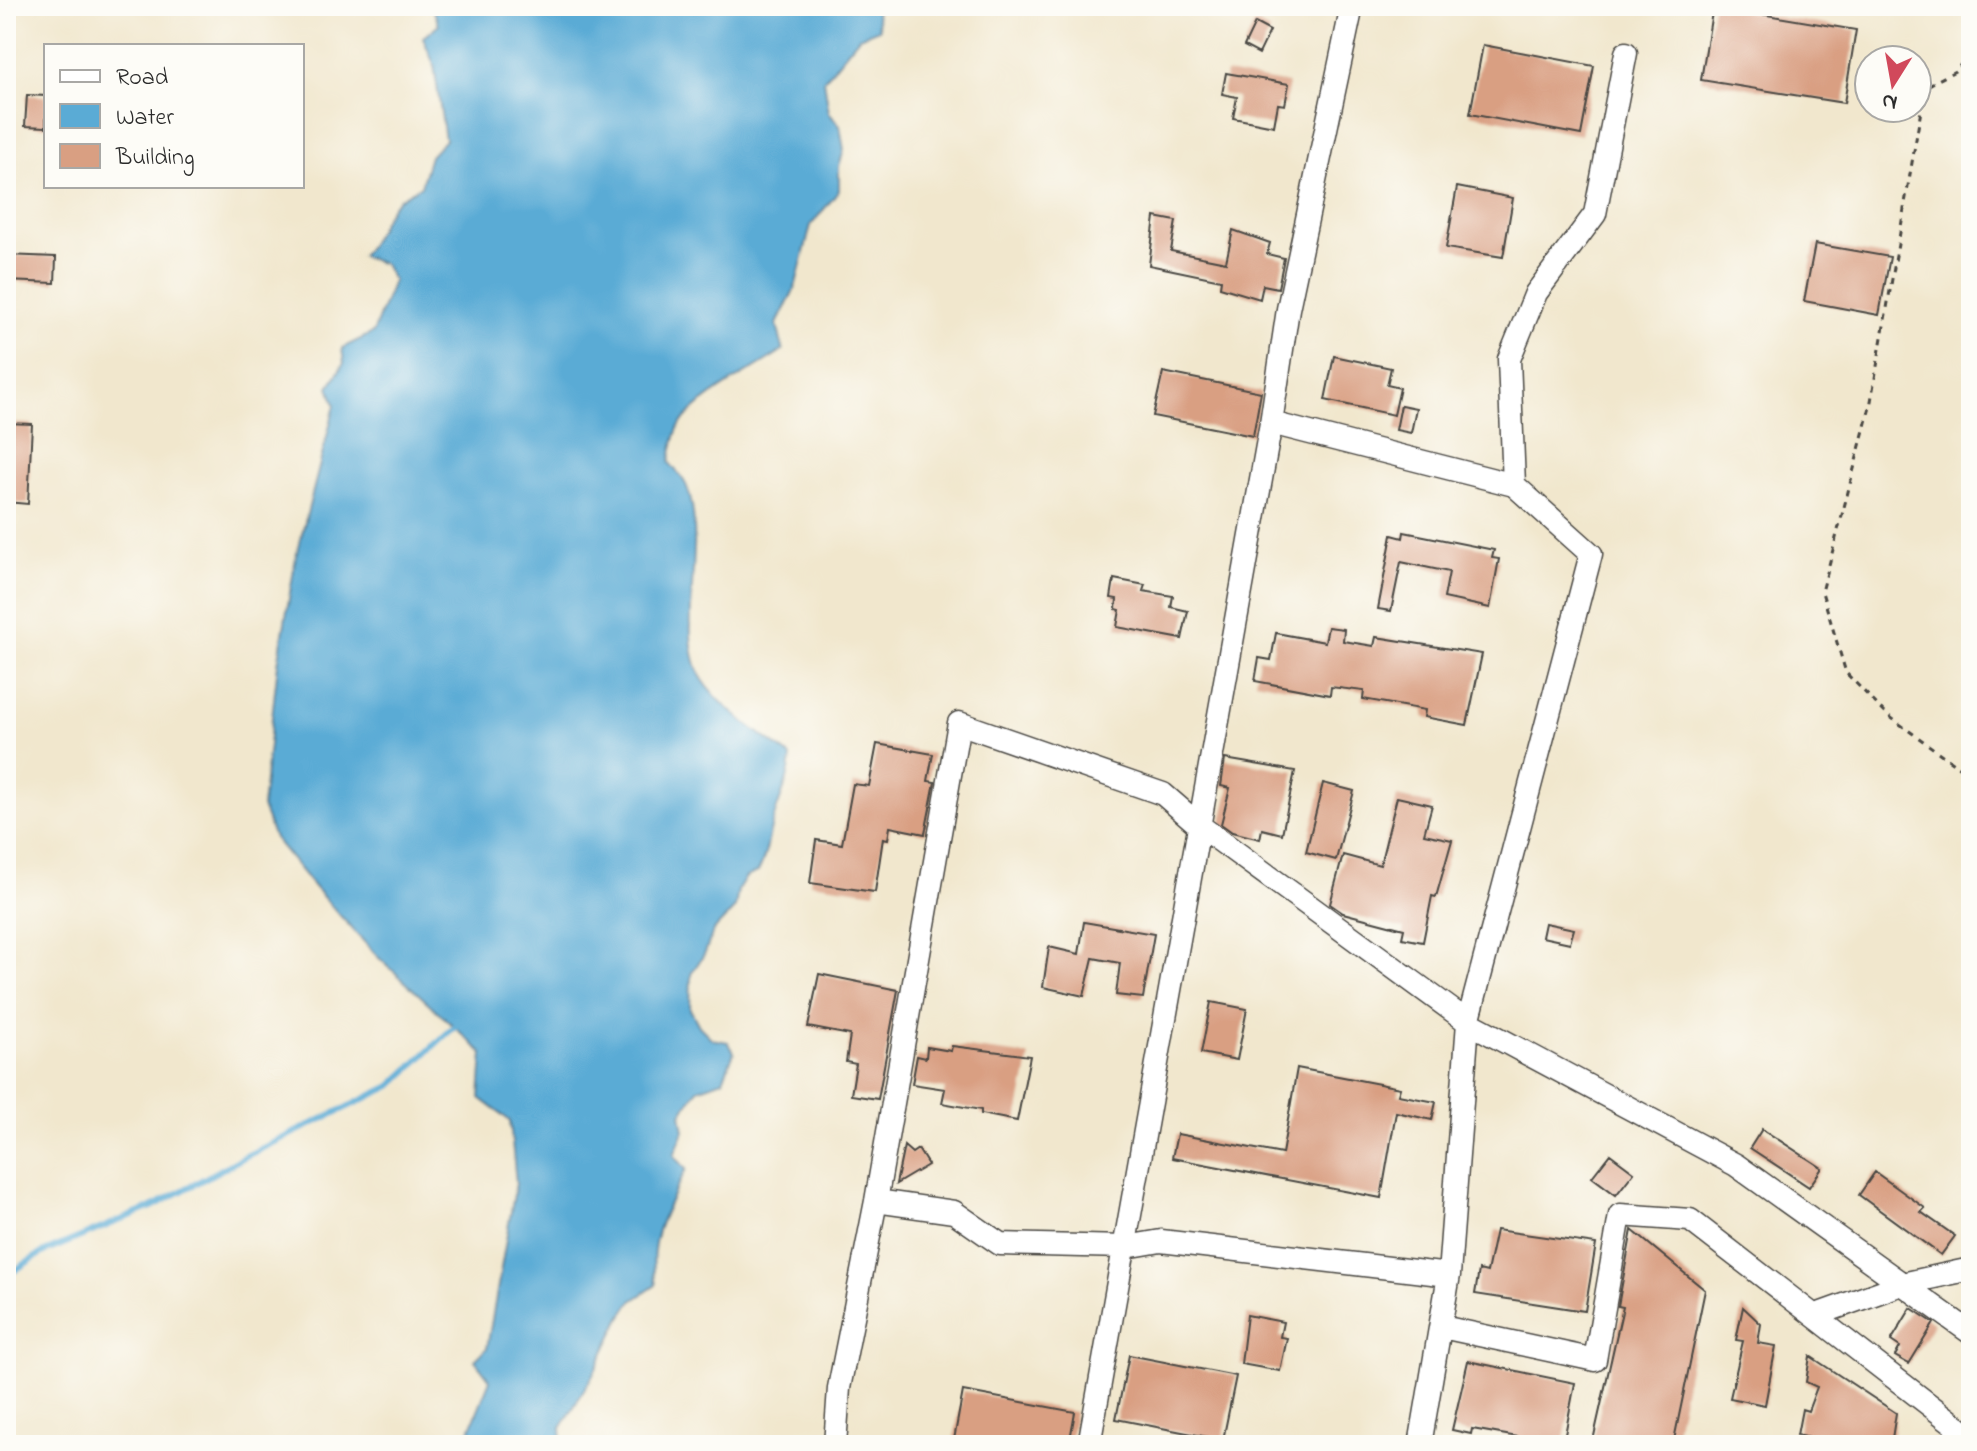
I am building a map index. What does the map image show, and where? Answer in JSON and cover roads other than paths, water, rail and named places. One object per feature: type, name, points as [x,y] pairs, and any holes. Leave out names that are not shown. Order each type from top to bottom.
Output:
[{"type":"street","points":[[1089,1445],[1271,423],[1288,309],[1352,6]]},
{"type":"street","points":[[1514,485],[1509,359],[1536,293],[1595,214],[1626,53]]},
{"type":"street","points":[[1271,423],[1514,485],[1591,554],[1468,1022],[1449,1275],[1420,1445]]},
{"type":"street","points":[[835,1445],[839,1388],[876,1201],[959,723],[1163,794],[1200,826],[1468,1022],[1736,1165],[1971,1333]]},
{"type":"street","points":[[876,1201],[954,1212],[1000,1244],[1126,1247],[1161,1241],[1449,1275]]},
{"type":"street","points":[[1442,1327],[1595,1360],[1620,1215],[1690,1220],[1971,1437]]},
{"type":"street","points":[[1816,1315],[1902,1284],[1971,1269]]},
{"type":"water","points":[[432,6],[879,6],[876,13],[879,29],[859,37],[824,80],[829,113],[840,126],[844,150],[839,166],[839,191],[811,225],[795,288],[777,324],[783,350],[694,409],[677,431],[669,462],[686,484],[693,509],[691,639],[695,661],[703,680],[721,702],[791,757],[761,866],[758,872],[746,877],[738,890],[735,908],[713,931],[705,953],[691,974],[690,1009],[699,1026],[712,1039],[728,1042],[734,1052],[723,1080],[698,1089],[681,1114],[684,1131],[674,1155],[686,1169],[656,1239],[656,1285],[631,1302],[620,1319],[593,1375],[561,1428],[562,1445],[464,1445],[490,1380],[475,1360],[487,1348],[516,1183],[510,1121],[480,1098],[483,1053],[377,956],[315,888],[274,838],[262,807],[278,664],[296,557],[335,405],[329,387],[344,363],[342,348],[373,333],[393,281],[384,264],[361,256],[393,205],[421,186],[430,156],[445,140],[434,65],[423,37],[439,25]]},
{"type":"waterway","points":[[6,1276],[42,1253],[152,1207],[246,1156],[391,1086],[457,1024]]}]
